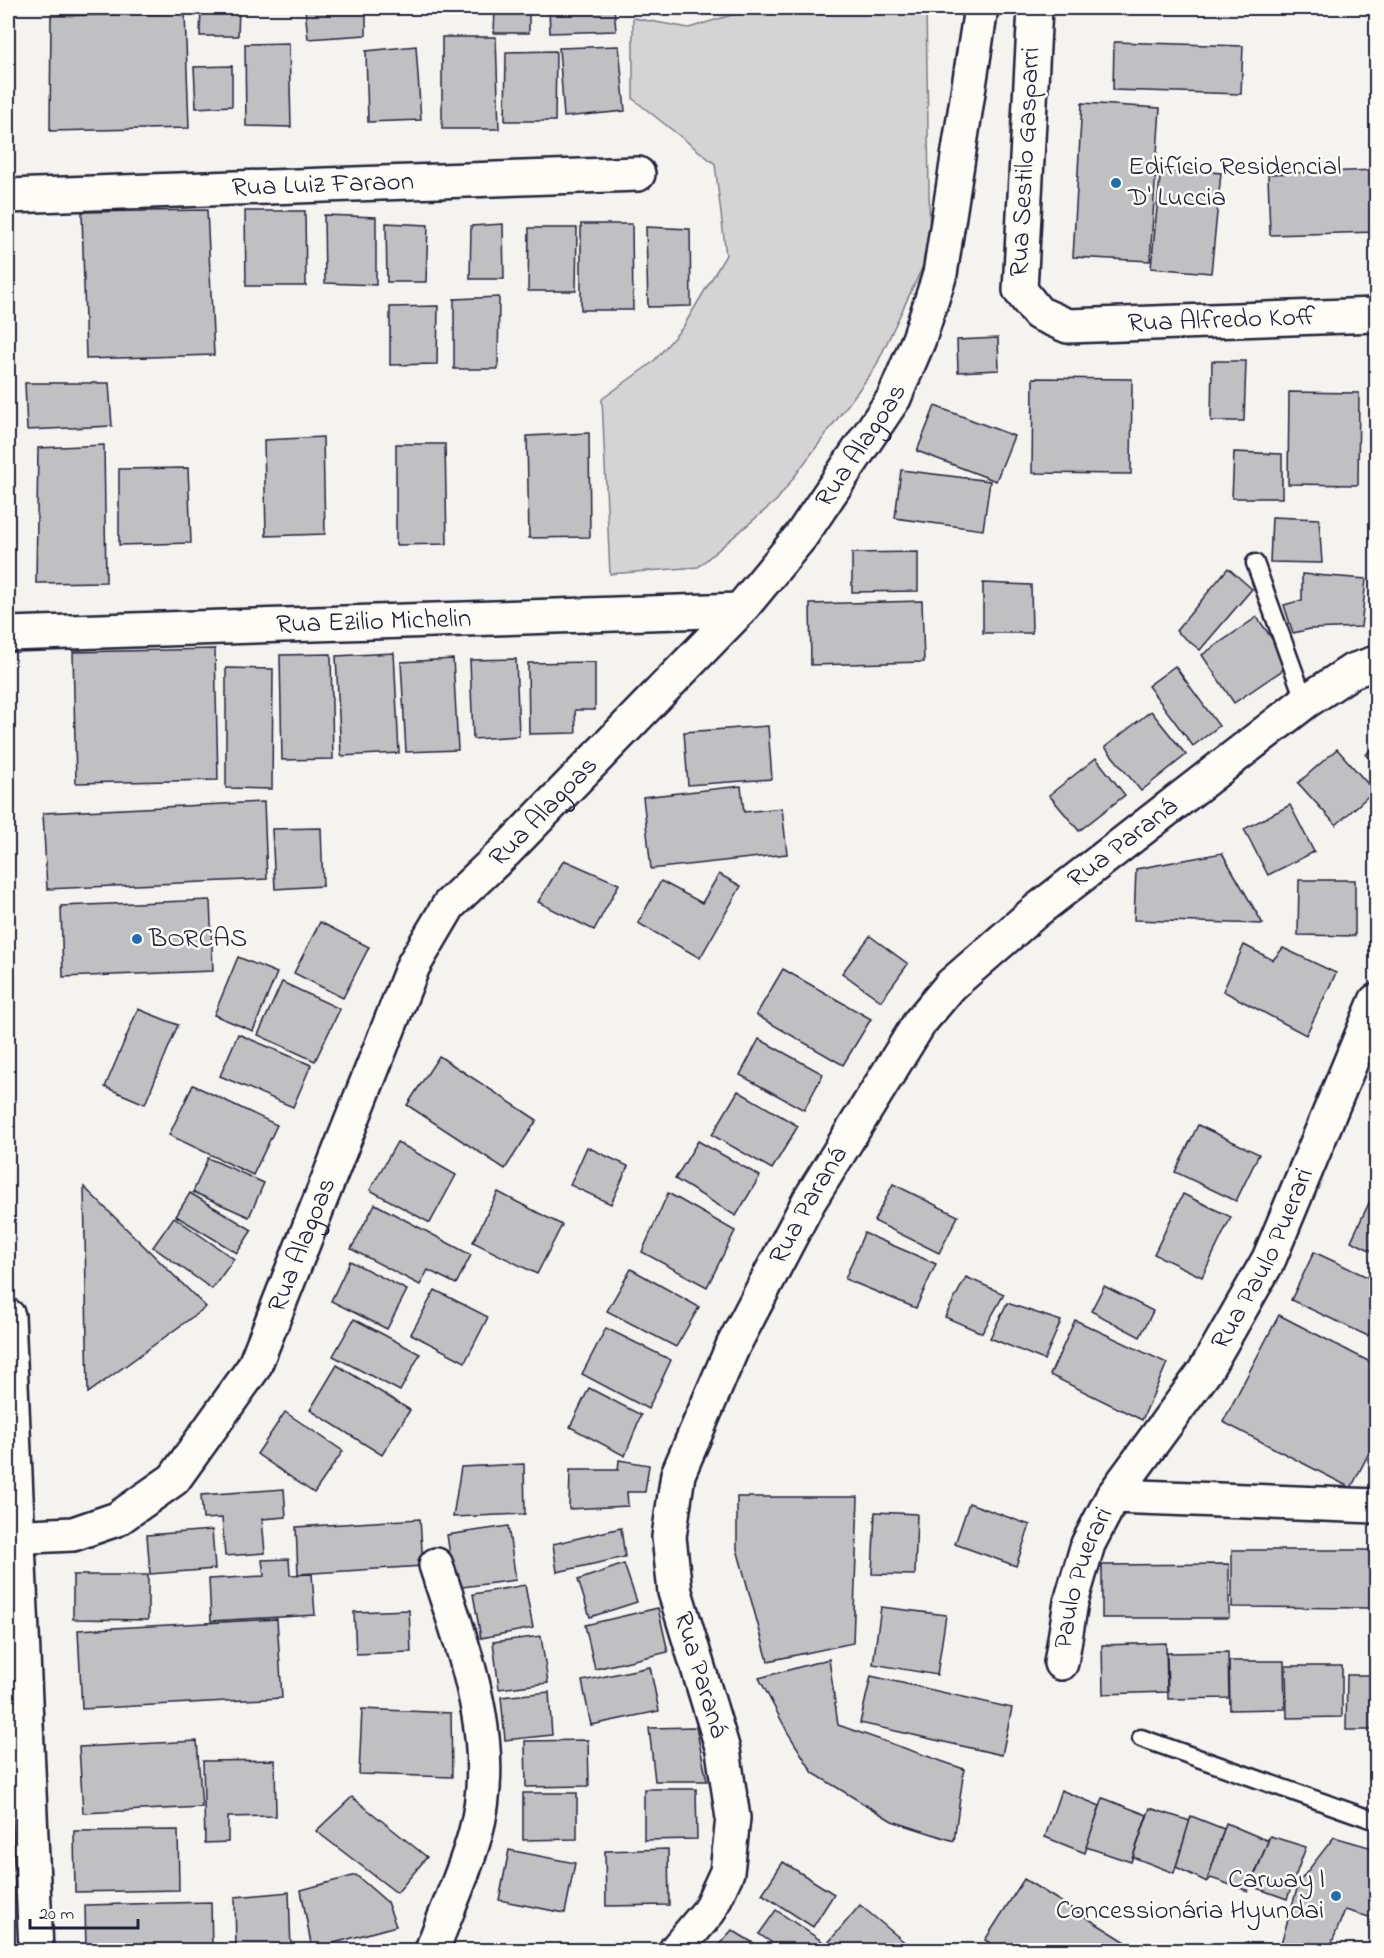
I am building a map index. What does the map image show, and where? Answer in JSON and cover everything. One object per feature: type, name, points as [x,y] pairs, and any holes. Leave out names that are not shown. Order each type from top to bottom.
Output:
[{"type":"street","name":"Rua Alagoas","points":[[12,1537],[73,1534],[117,1519],[174,1479],[254,1367],[413,966],[449,905],[506,851],[740,610],[801,536],[894,398],[919,339],[940,274],[981,8]]},
{"type":"street","name":"Rua Sestilo Gasparri","points":[[1035,8],[1020,290],[1038,313],[1068,327]]},
{"type":"street","name":"Rua Luiz Faraon","points":[[8,196],[638,174]]},
{"type":"street","name":"Rua Alfredo Koff","points":[[1068,327],[1377,315]]},
{"type":"street","name":"Rua Ezilio Michelin","points":[[8,634],[740,610]]},
{"type":"street","name":"Rua Paraná","points":[[676,1950],[709,1911],[727,1872],[733,1818],[723,1750],[675,1592],[669,1537],[678,1474],[733,1346],[809,1201],[920,1022],[951,985],[1036,911],[1305,702],[1352,670],[1377,663]]},
{"type":"street","name":"Rua Paulo Puerari","points":[[1113,1496],[1205,1371],[1269,1259],[1377,1001]]},
{"type":"street","points":[[8,1316],[12,1537],[36,1950]]},
{"type":"street","points":[[1113,1496],[1377,1506]]},
{"type":"street","name":"Paulo Puerari","points":[[1061,1663],[1071,1602],[1088,1544],[1113,1496]]},
{"type":"street","points":[[432,1950],[475,1835],[484,1786],[484,1743],[473,1678],[436,1565]]},
{"type":"lane","points":[[1255,563],[1305,702]]},
{"type":"lane","points":[[1141,1738],[1377,1821]]},
{"type":"shaded area","points":[[754,8],[926,8],[930,251],[875,368],[777,500],[698,567],[610,574],[602,399],[653,362],[683,327],[726,255],[715,164],[633,99],[633,18],[689,28]]},
{"type":"building","points":[[201,8],[239,8],[238,36],[200,36]]},
{"type":"building","points":[[305,8],[366,8],[366,35],[308,39]]},
{"type":"building","points":[[495,8],[529,8],[529,33],[494,33]]},
{"type":"building","points":[[549,8],[614,8],[616,31],[550,33]]},
{"type":"building","points":[[185,13],[189,128],[50,131],[51,16]]},
{"type":"building","points":[[442,37],[496,37],[499,129],[442,129]]},
{"type":"building","points":[[1114,42],[1243,46],[1241,94],[1113,90]]},
{"type":"building","points":[[289,43],[291,127],[246,126],[245,44]]},
{"type":"building","points":[[416,46],[421,120],[368,122],[366,51]]},
{"type":"building","points":[[619,46],[625,111],[564,117],[559,48]]},
{"type":"building","points":[[556,51],[555,121],[505,121],[506,52]]},
{"type":"building","points":[[232,66],[232,106],[196,108],[194,67]]},
{"type":"building","name":"Edifício Residencial D' Luccia","points":[[1082,103],[1160,108],[1150,261],[1073,257]]},
{"type":"building","points":[[1161,167],[1221,173],[1211,273],[1151,268]]},
{"type":"building","points":[[1376,170],[1376,232],[1270,235],[1268,174]]},
{"type":"building","points":[[207,210],[214,355],[86,359],[82,212]]},
{"type":"building","points":[[245,211],[305,211],[306,286],[246,286]]},
{"type":"building","points":[[324,215],[376,217],[376,285],[325,283]]},
{"type":"building","points":[[386,223],[428,225],[426,282],[387,282]]},
{"type":"building","points":[[503,224],[504,279],[470,279],[471,226]]},
{"type":"building","points":[[581,224],[632,224],[633,310],[581,310]]},
{"type":"building","points":[[646,227],[690,229],[691,306],[648,307]]},
{"type":"building","points":[[529,228],[577,228],[576,291],[528,291]]},
{"type":"building","points":[[499,297],[498,369],[454,369],[454,299]]},
{"type":"building","points":[[438,306],[437,364],[390,365],[390,307]]},
{"type":"building","points":[[998,338],[999,370],[958,372],[957,340]]},
{"type":"building","points":[[1212,361],[1246,361],[1244,421],[1211,421]]},
{"type":"building","points":[[1033,378],[1132,379],[1131,474],[1032,473]]},
{"type":"building","points":[[25,383],[109,383],[112,426],[27,430]]},
{"type":"building","points":[[1289,392],[1359,393],[1358,485],[1288,484]]},
{"type":"building","points":[[935,406],[1014,436],[996,481],[917,451]]},
{"type":"building","points":[[589,433],[590,537],[529,538],[527,436]]},
{"type":"building","points":[[323,437],[325,534],[266,536],[264,440]]},
{"type":"building","points":[[396,444],[445,444],[447,544],[396,545]]},
{"type":"building","points":[[104,445],[106,582],[36,583],[38,448]]},
{"type":"building","points":[[1234,452],[1282,454],[1282,498],[1232,498]]},
{"type":"building","points":[[188,468],[191,543],[119,545],[119,469]]},
{"type":"building","points":[[901,470],[990,481],[983,530],[895,518]]},
{"type":"building","points":[[1272,517],[1319,519],[1322,563],[1270,562]]},
{"type":"building","points":[[918,552],[918,591],[852,592],[852,553]]},
{"type":"building","points":[[1228,568],[1252,589],[1200,650],[1176,631]]},
{"type":"building","points":[[1302,574],[1366,579],[1361,627],[1310,629],[1293,633],[1284,605],[1302,600]]},
{"type":"building","points":[[983,583],[1031,585],[1032,633],[983,633]]},
{"type":"building","points":[[922,601],[924,662],[811,665],[810,604]]},
{"type":"building","points":[[1257,617],[1290,665],[1234,703],[1202,655]]},
{"type":"building","points":[[215,649],[218,780],[76,783],[73,652]]},
{"type":"building","points":[[394,653],[399,753],[341,756],[336,656]]},
{"type":"building","points":[[331,654],[333,759],[282,760],[280,655]]},
{"type":"building","points":[[453,659],[458,750],[406,752],[401,662]]},
{"type":"building","points":[[516,659],[519,736],[473,739],[470,660]]},
{"type":"building","points":[[595,662],[595,710],[575,710],[576,733],[529,734],[528,663]]},
{"type":"building","points":[[1175,666],[1219,726],[1193,746],[1148,686]]},
{"type":"building","points":[[226,668],[273,669],[272,789],[226,788]]},
{"type":"building","points":[[1151,711],[1186,755],[1141,791],[1105,747]]},
{"type":"building","points":[[768,726],[772,779],[688,785],[684,732]]},
{"type":"building","points":[[1376,742],[1376,765],[1366,755]]},
{"type":"building","points":[[1337,749],[1374,791],[1336,825],[1298,783]]},
{"type":"building","points":[[1096,758],[1125,795],[1079,831],[1049,795]]},
{"type":"building","points":[[741,786],[744,812],[782,808],[787,854],[651,869],[643,797]]},
{"type":"building","points":[[264,802],[267,879],[47,889],[43,813]]},
{"type":"building","points":[[1290,805],[1314,852],[1268,875],[1244,829]]},
{"type":"building","points":[[321,828],[323,886],[275,889],[272,829]]},
{"type":"building","points":[[1222,853],[1263,924],[1134,920],[1136,869]]},
{"type":"building","points":[[564,860],[619,884],[594,930],[538,902]]},
{"type":"building","points":[[719,874],[741,886],[700,958],[638,923],[661,881],[702,903]]},
{"type":"building","points":[[1299,880],[1355,880],[1355,936],[1298,935]]},
{"type":"building","name":"BORCAS","points":[[210,900],[213,971],[63,977],[61,906]]},
{"type":"building","points":[[320,922],[369,947],[343,998],[294,973]]},
{"type":"building","points":[[870,936],[908,964],[881,1001],[842,973]]},
{"type":"building","points":[[1244,945],[1273,960],[1283,948],[1336,973],[1306,1035],[1223,991]]},
{"type":"building","points":[[238,957],[277,973],[253,1031],[214,1015]]},
{"type":"building","points":[[783,969],[871,1019],[843,1065],[756,1015]]},
{"type":"building","points":[[282,982],[340,1009],[315,1061],[258,1035]]},
{"type":"building","points":[[138,1009],[178,1025],[145,1104],[105,1087]]},
{"type":"building","points":[[238,1034],[311,1065],[293,1107],[220,1076]]},
{"type":"building","points":[[759,1039],[823,1074],[804,1110],[740,1075]]},
{"type":"building","points":[[439,1056],[537,1120],[505,1169],[407,1105]]},
{"type":"building","points":[[193,1085],[277,1125],[253,1175],[169,1135]]},
{"type":"building","points":[[738,1091],[798,1126],[772,1169],[712,1135]]},
{"type":"building","points":[[1198,1125],[1259,1154],[1236,1201],[1175,1172]]},
{"type":"building","points":[[698,1141],[760,1176],[736,1216],[675,1179]]},
{"type":"building","points":[[397,1142],[456,1175],[430,1223],[370,1190]]},
{"type":"building","points":[[587,1147],[628,1166],[611,1204],[570,1185]]},
{"type":"building","points":[[208,1158],[264,1183],[249,1217],[193,1192]]},
{"type":"building","points":[[893,1184],[958,1216],[939,1253],[874,1221]]},
{"type":"building","points":[[84,1187],[206,1307],[88,1393]]},
{"type":"building","points":[[498,1192],[562,1225],[537,1274],[473,1242]]},
{"type":"building","points":[[190,1193],[252,1230],[237,1253],[176,1216]]},
{"type":"building","points":[[668,1193],[735,1231],[707,1287],[642,1252]]},
{"type":"building","points":[[1183,1194],[1231,1217],[1202,1277],[1154,1254]]},
{"type":"building","points":[[1370,1201],[1376,1204],[1376,1253],[1351,1241]]},
{"type":"building","points":[[375,1204],[471,1255],[456,1284],[428,1270],[420,1285],[351,1249]]},
{"type":"building","points":[[174,1217],[234,1259],[212,1289],[153,1247]]},
{"type":"building","points":[[864,1233],[936,1264],[916,1308],[845,1279]]},
{"type":"building","points":[[1314,1252],[1376,1281],[1376,1318],[1368,1336],[1291,1300]]},
{"type":"building","points":[[350,1261],[407,1290],[387,1329],[331,1301]]},
{"type":"building","points":[[631,1269],[699,1307],[676,1347],[607,1311]]},
{"type":"building","points":[[966,1277],[1004,1294],[982,1333],[945,1317]]},
{"type":"building","points":[[1104,1286],[1153,1311],[1140,1337],[1091,1311]]},
{"type":"building","points":[[435,1290],[488,1317],[465,1362],[411,1334]]},
{"type":"building","points":[[1007,1303],[1061,1321],[1044,1360],[990,1338]]},
{"type":"building","points":[[1279,1315],[1376,1365],[1376,1439],[1351,1488],[1223,1422]]},
{"type":"building","points":[[354,1319],[420,1354],[400,1391],[333,1356]]},
{"type":"building","points":[[1075,1320],[1167,1363],[1142,1420],[1050,1375]]},
{"type":"building","points":[[606,1328],[671,1360],[648,1409],[582,1374]]},
{"type":"building","points":[[337,1365],[410,1410],[382,1455],[310,1410]]},
{"type":"building","points":[[589,1388],[641,1415],[625,1456],[570,1427]]},
{"type":"building","points":[[285,1412],[343,1451],[314,1493],[257,1454]]},
{"type":"building","points":[[619,1460],[649,1465],[645,1492],[627,1492],[628,1506],[569,1509],[570,1470],[618,1470]]},
{"type":"building","points":[[524,1464],[525,1514],[453,1517],[461,1467]]},
{"type":"building","points":[[284,1489],[286,1517],[262,1519],[265,1553],[225,1556],[222,1518],[203,1519],[201,1495]]},
{"type":"building","points":[[737,1497],[858,1497],[853,1643],[768,1661],[737,1549]]},
{"type":"building","points":[[969,1503],[1030,1525],[1016,1566],[955,1544]]},
{"type":"building","points":[[875,1512],[917,1514],[915,1575],[872,1574]]},
{"type":"building","points":[[420,1519],[423,1566],[298,1574],[296,1527]]},
{"type":"building","points":[[508,1526],[516,1580],[455,1588],[447,1535]]},
{"type":"building","points":[[621,1528],[625,1557],[557,1572],[553,1544]]},
{"type":"building","points":[[212,1530],[215,1569],[150,1574],[147,1535]]},
{"type":"building","points":[[1232,1550],[1376,1550],[1376,1608],[1232,1607]]},
{"type":"building","points":[[289,1559],[290,1575],[312,1574],[315,1615],[211,1621],[209,1579],[264,1576],[262,1560]]},
{"type":"building","points":[[624,1564],[637,1602],[590,1617],[578,1580]]},
{"type":"building","points":[[1229,1564],[1229,1618],[1102,1618],[1102,1565]]},
{"type":"building","points":[[73,1575],[148,1575],[148,1620],[73,1619]]},
{"type":"building","points":[[525,1585],[533,1628],[481,1638],[473,1594]]},
{"type":"building","points":[[881,1607],[946,1615],[937,1675],[873,1664]]},
{"type":"building","points":[[658,1608],[668,1652],[595,1669],[585,1625]]},
{"type":"building","points":[[409,1610],[411,1652],[356,1654],[354,1612]]},
{"type":"building","points":[[277,1619],[282,1698],[82,1709],[78,1630]]},
{"type":"building","points":[[541,1636],[548,1683],[499,1689],[493,1642]]},
{"type":"building","points":[[1166,1643],[1167,1692],[1103,1694],[1102,1645]]},
{"type":"building","points":[[1228,1652],[1229,1698],[1168,1699],[1167,1653]]},
{"type":"building","points":[[829,1659],[838,1725],[964,1769],[954,1841],[892,1821],[813,1773],[788,1733],[759,1678]]},
{"type":"building","points":[[1229,1661],[1284,1661],[1285,1709],[1230,1710]]},
{"type":"building","points":[[1286,1666],[1342,1666],[1342,1717],[1287,1718]]},
{"type":"building","points":[[650,1667],[659,1711],[591,1725],[582,1681]]},
{"type":"building","points":[[1347,1675],[1376,1675],[1376,1730],[1346,1730]]},
{"type":"building","points":[[871,1676],[1012,1708],[1002,1755],[860,1723]]},
{"type":"building","points":[[549,1692],[552,1735],[505,1740],[501,1697]]},
{"type":"building","points":[[362,1709],[451,1713],[452,1777],[359,1774]]},
{"type":"building","points":[[696,1727],[707,1781],[655,1781],[649,1728]]},
{"type":"building","points":[[588,1740],[589,1786],[526,1787],[525,1741]]},
{"type":"building","points":[[197,1741],[202,1807],[83,1813],[79,1747]]},
{"type":"building","points":[[275,1760],[276,1816],[228,1817],[228,1842],[205,1843],[203,1761]]},
{"type":"building","points":[[644,1789],[696,1789],[697,1839],[644,1840]]},
{"type":"building","points":[[1061,1790],[1100,1806],[1085,1853],[1045,1837]]},
{"type":"building","points":[[523,1793],[577,1793],[577,1839],[523,1840]]},
{"type":"building","points":[[352,1797],[427,1857],[397,1893],[316,1831]]},
{"type":"building","points":[[1103,1798],[1147,1815],[1131,1862],[1086,1847]]},
{"type":"building","points":[[1150,1808],[1190,1821],[1174,1873],[1133,1857]]},
{"type":"building","points":[[1191,1816],[1224,1829],[1207,1882],[1176,1867]]},
{"type":"building","points":[[1226,1823],[1266,1840],[1270,1836],[1248,1891],[1211,1878],[1207,1882]]},
{"type":"building","points":[[178,1830],[179,1890],[75,1892],[74,1831]]},
{"type":"building","points":[[1270,1836],[1306,1847],[1287,1899],[1251,1886]]},
{"type":"building","name":"Carway | Concessionária Hyundai","points":[[1334,1837],[1376,1849],[1376,1919],[1345,1910],[1329,1950],[1279,1950],[1299,1882]]},
{"type":"building","points":[[668,1849],[669,1905],[606,1906],[605,1851]]},
{"type":"building","points":[[509,1850],[575,1863],[565,1913],[499,1900]]},
{"type":"building","points":[[783,1862],[834,1894],[813,1927],[762,1894]]},
{"type":"building","points":[[356,1875],[387,1902],[396,1926],[312,1949],[301,1890]]},
{"type":"building","points":[[1024,1879],[1139,1950],[1002,1950],[985,1940]]},
{"type":"building","points":[[289,1892],[291,1950],[236,1950],[235,1897]]},
{"type":"building","points":[[211,1902],[212,1950],[86,1950],[85,1905]]},
{"type":"building","points":[[860,1905],[908,1945],[904,1950],[836,1950],[828,1943]]},
{"type":"building","points":[[776,1910],[823,1942],[817,1950],[783,1950],[759,1934]]},
{"type":"building","points":[[732,1930],[765,1950],[714,1950]]},
{"type":"place","name":"Edifício Residencial D' Luccia","points":[[1116,183]]},
{"type":"place","name":"BORCAS","points":[[137,939]]},
{"type":"place","name":"Carway | Concessionária Hyundai","points":[[1336,1896]]}]
